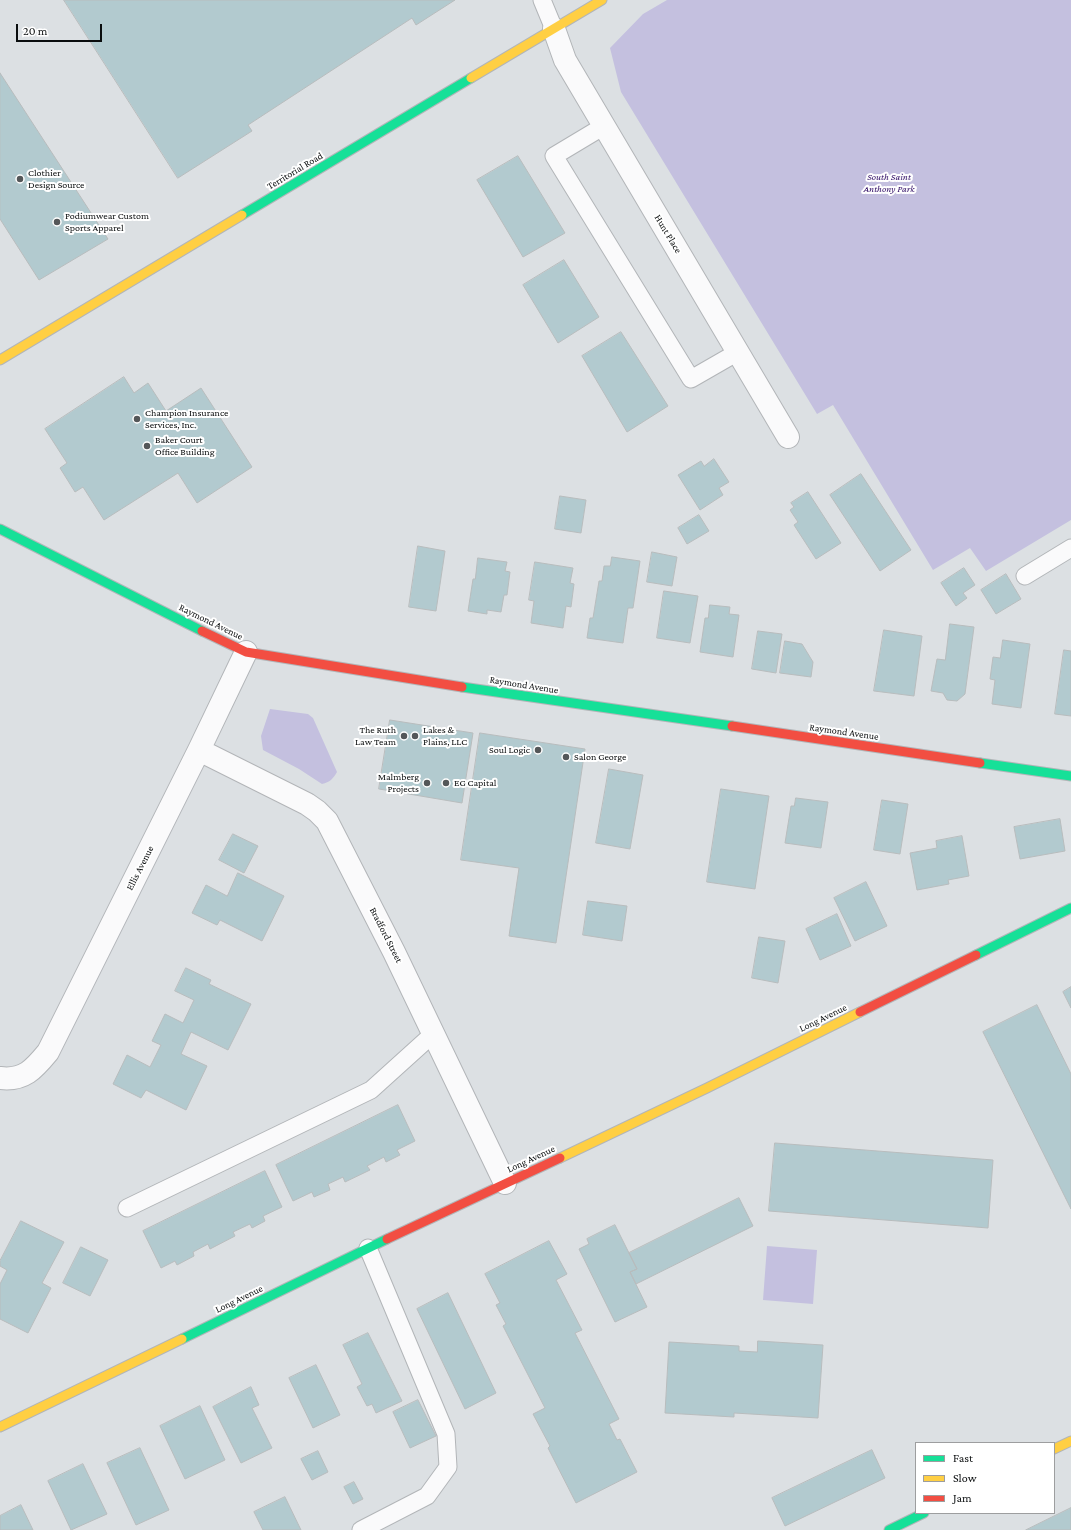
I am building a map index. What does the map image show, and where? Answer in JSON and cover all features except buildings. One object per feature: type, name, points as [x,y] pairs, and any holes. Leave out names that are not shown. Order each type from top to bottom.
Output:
[{"type":"street","name":"Territorial Road","points":[[0,360],[602,0]]},
{"type":"street","name":"Hunt Place","points":[[554,29],[565,60],[788,437]]},
{"type":"street","name":"Raymond Avenue","points":[[0,529],[246,652],[482,690],[1071,776]]},
{"type":"street","name":"Ellis Avenue","points":[[0,1078],[22,1076],[36,1066],[48,1052],[199,750],[246,652]]},
{"type":"street","name":"Bradford Street","points":[[199,750],[307,804],[318,811],[327,821],[394,952],[505,1183]]},
{"type":"street","name":"Long Avenue","points":[[0,1427],[368,1248],[707,1088],[1071,908]]},
{"type":"street","points":[[1055,1449],[1071,1441]]},
{"type":"street","points":[[889,1530],[922,1514]]},
{"type":"lane","points":[[542,0],[554,29]]},
{"type":"lane","points":[[604,126],[554,156],[691,378],[738,352]]},
{"type":"lane","points":[[1025,576],[1071,548]]},
{"type":"lane","points":[[127,1208],[371,1090],[433,1034]]},
{"type":"lane","points":[[361,1530],[427,1496],[448,1467],[446,1434],[368,1248]]},
{"type":"green space","name":"South Saint Anthony Park","points":[[667,0],[1071,0],[1071,520],[986,571],[970,548],[933,570],[833,405],[817,414],[621,92],[610,48],[643,14]]},
{"type":"green space","points":[[270,709],[308,714],[313,718],[337,772],[331,780],[322,784],[299,769],[263,750],[261,736]]},
{"type":"green space","points":[[767,1246],[817,1250],[813,1304],[763,1300]]},
{"type":"traffic: fast","points":[[242,215],[471,78]]},
{"type":"traffic: fast","points":[[0,529],[202,631]]},
{"type":"traffic: fast","points":[[462,687],[732,726]]},
{"type":"traffic: fast","points":[[980,763],[1071,776]]},
{"type":"traffic: fast","points":[[976,955],[1071,908]]},
{"type":"traffic: fast","points":[[182,1339],[387,1239]]},
{"type":"traffic: fast","points":[[889,1530],[922,1514]]},
{"type":"traffic: slow","points":[[471,78],[602,0]]},
{"type":"traffic: slow","points":[[0,360],[242,215]]},
{"type":"traffic: slow","points":[[560,1158],[707,1088],[860,1012]]},
{"type":"traffic: slow","points":[[0,1427],[182,1339]]},
{"type":"traffic: slow","points":[[1055,1449],[1071,1441]]},
{"type":"traffic: jam","points":[[202,631],[246,652],[462,687]]},
{"type":"traffic: jam","points":[[732,726],[980,763]]},
{"type":"traffic: jam","points":[[860,1012],[976,955]]},
{"type":"traffic: jam","points":[[387,1239],[560,1158]]},
{"type":"place","name":"Clothier Design Source","points":[[20,179]]},
{"type":"place","name":"Podiumwear Custom Sports Apparel","points":[[57,222]]},
{"type":"place","name":"Champion Insurance Services, Inc.","points":[[137,419]]},
{"type":"place","name":"Baker Court Office Building","points":[[147,446]]},
{"type":"place","name":"The Ruth Law Team","points":[[404,736]]},
{"type":"place","name":"Lakes & Plains, LLC","points":[[415,736]]},
{"type":"place","name":"Soul Logic","points":[[538,750]]},
{"type":"place","name":"Salon George","points":[[566,757]]},
{"type":"place","name":"Malmberg Projects","points":[[427,783]]},
{"type":"place","name":"EG Capital","points":[[446,783]]}]
